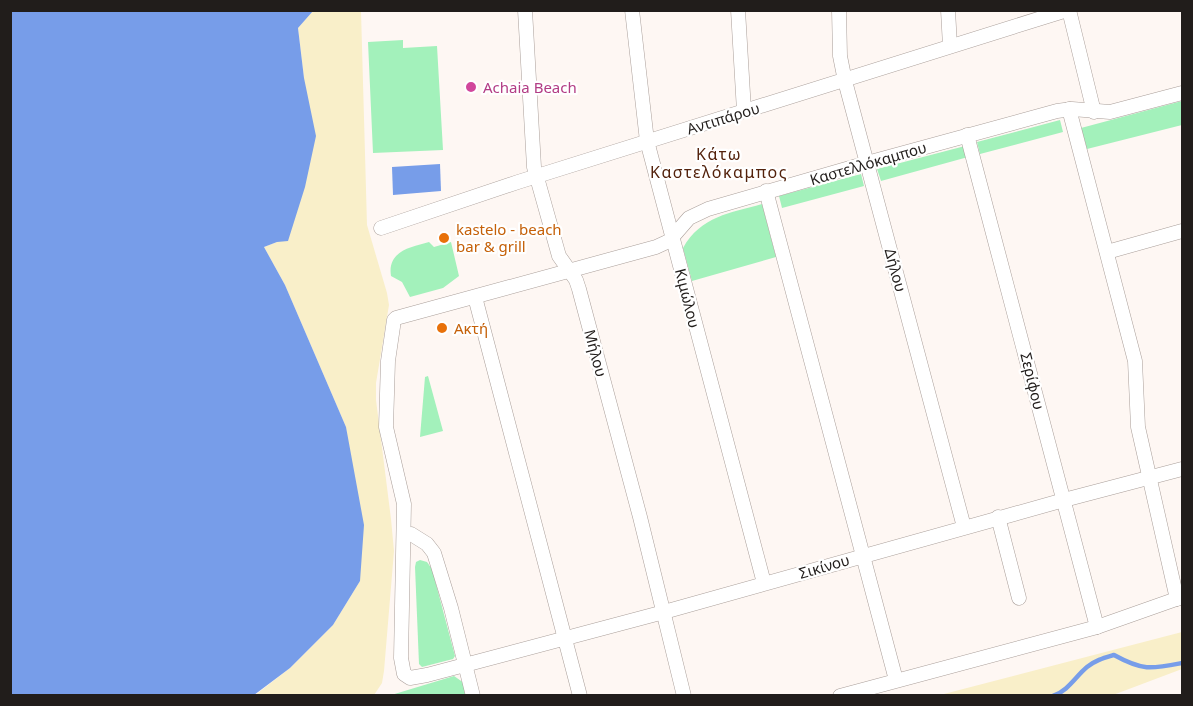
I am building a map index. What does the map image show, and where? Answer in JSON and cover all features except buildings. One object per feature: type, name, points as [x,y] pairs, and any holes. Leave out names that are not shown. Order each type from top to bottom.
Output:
[{"type":"street","name":"Μήλου","points":[[525,10],[536,176],[556,248],[579,289],[684,696]]},
{"type":"street","name":"Κιμώλου","points":[[632,10],[647,141],[764,583]]},
{"type":"street","points":[[738,10],[744,111]]},
{"type":"street","name":"Δήλου","points":[[839,10],[844,81],[964,527]]},
{"type":"street","points":[[948,10],[950,46]]},
{"type":"street","name":"Αντιπάρου","points":[[381,228],[536,176],[1068,10]]},
{"type":"street","points":[[1068,10],[1094,112]]},
{"type":"street","name":"Καστελλόκαμπου","points":[[673,238],[684,223],[703,211],[766,191],[1069,109],[1110,112],[1182,93]]},
{"type":"street","points":[[840,696],[1097,627],[1180,598],[1149,478],[1136,416],[1135,361],[1069,109]]},
{"type":"street","name":"Σερίφου","points":[[967,135],[1097,627]]},
{"type":"street","points":[[766,191],[896,681]]},
{"type":"street","points":[[664,207],[684,223]]},
{"type":"street","points":[[1107,252],[1182,231]]},
{"type":"street","points":[[580,696],[475,297],[656,247],[673,238]]},
{"type":"street","name":"Σικίνου","points":[[475,297],[394,320],[388,361],[386,418],[388,441],[404,504],[401,642],[404,674],[408,677],[413,678],[564,639],[964,527],[1182,469]]},
{"type":"street","points":[[998,518],[1019,598]]},
{"type":"street","points":[[411,534],[427,544],[434,553],[452,608],[473,696]]},
{"type":"green space","points":[[403,40],[403,48],[437,46],[443,150],[373,153],[368,42]]},
{"type":"green space","points":[[1182,101],[1182,125],[1087,149],[1081,128]]},
{"type":"green space","points":[[1060,120],[1063,132],[980,154],[977,142]]},
{"type":"green space","points":[[965,146],[968,157],[881,181],[877,169]]},
{"type":"green space","points":[[861,174],[864,186],[782,208],[779,196]]},
{"type":"green space","points":[[762,204],[776,257],[692,281],[683,248],[690,237],[707,222],[717,217]]},
{"type":"green space","points":[[429,242],[434,247],[451,242],[459,276],[443,288],[410,297],[402,282],[391,276],[393,261],[402,252]]},
{"type":"green space","points":[[428,376],[443,431],[420,437],[425,377]]},
{"type":"green space","points":[[420,560],[427,562],[432,569],[455,656],[453,659],[422,667],[419,664],[415,567],[416,562]]},
{"type":"green space","points":[[454,676],[464,683],[465,695],[388,696]]},
{"type":"sand","points":[[313,11],[361,11],[367,225],[389,305],[376,383],[376,400],[394,551],[384,671],[382,683],[374,695],[254,696],[290,668],[333,625],[360,581],[346,427],[285,285],[264,247],[277,242],[304,78],[298,28]]},
{"type":"sand","points":[[1182,632],[1182,669],[1113,695],[940,695]]},
{"type":"water","points":[[10,11],[313,11],[298,28],[304,78],[316,136],[305,187],[288,241],[264,247],[285,285],[346,427],[364,525],[360,581],[333,625],[290,668],[254,695],[11,695]]},
{"type":"water","points":[[440,164],[441,191],[393,195],[392,167]]},
{"type":"waterway","points":[[1053,696],[1067,687],[1090,665],[1114,655],[1132,664],[1147,667],[1182,663]]},
{"type":"place","name":"Achaia Beach","points":[[471,87]]},
{"type":"place","name":"kastelo - beach bar & grill","points":[[444,238]]},
{"type":"place","name":"Ακτή","points":[[442,328]]},
{"type":"district","name":"Κάτω Καστελόκαμπος","points":[[719,163]]}]
